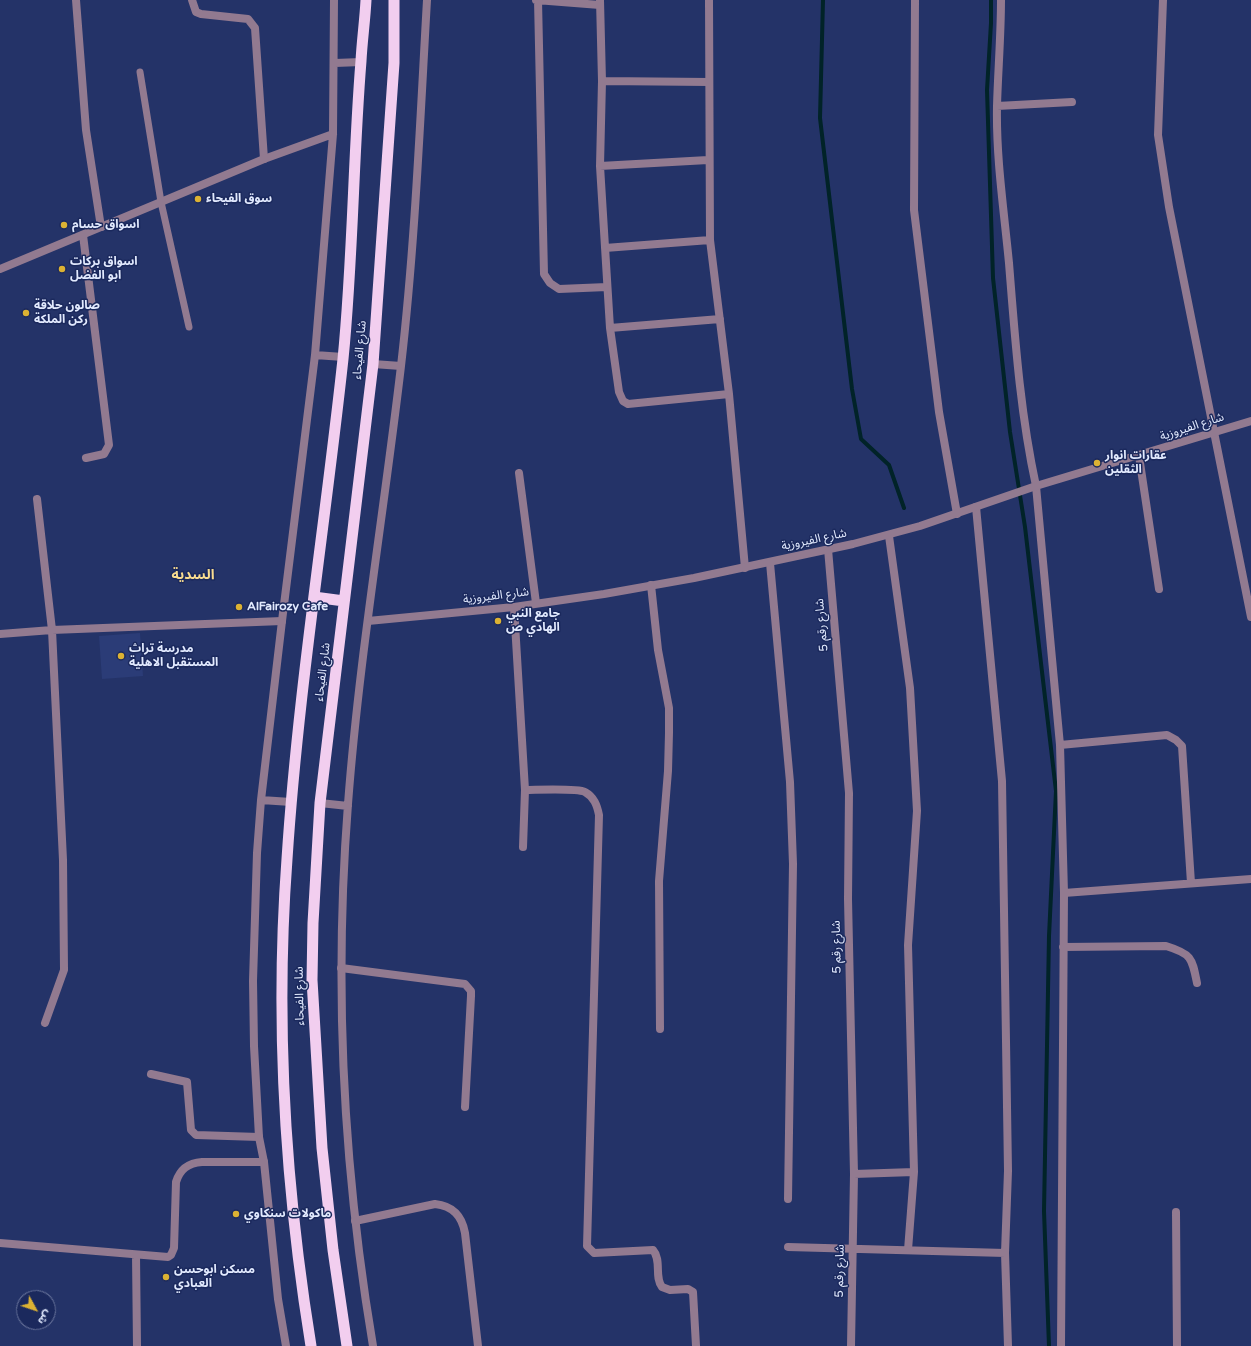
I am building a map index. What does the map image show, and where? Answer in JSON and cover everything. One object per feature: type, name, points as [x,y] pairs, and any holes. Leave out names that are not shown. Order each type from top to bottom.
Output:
[{"type":"highway","name":"شارع الفيحاء","points":[[311,1346],[294,1223],[284,1088],[283,930],[291,802],[343,357],[354,209],[361,62],[366,0]]},
{"type":"highway","name":"شارع الفيحاء","points":[[347,1346],[333,1250],[322,1148],[312,980],[313,923],[320,802],[373,364],[394,63],[394,0]]},
{"type":"highway","points":[[314,597],[344,601]]},
{"type":"street","points":[[76,0],[86,130],[101,227]]},
{"type":"street","points":[[192,0],[196,12],[201,14],[248,19],[256,28],[264,159]]},
{"type":"street","points":[[286,1346],[278,1299],[264,1162],[260,1138],[254,1046],[253,981],[257,853],[261,800],[315,355],[333,134],[334,0]]},
{"type":"street","points":[[373,1346],[355,1221],[345,1098],[341,968],[348,806],[368,621],[401,366],[410,274],[427,0]]},
{"type":"street","points":[[608,287],[559,289],[550,283],[544,274],[537,0],[600,3],[602,81],[600,166],[608,287],[610,328],[619,392],[623,401],[628,404],[729,394]]},
{"type":"street","points":[[709,0],[708,160],[710,240],[729,394],[745,568]]},
{"type":"street","points":[[915,0],[914,210],[939,412],[957,514]]},
{"type":"street","points":[[1001,0],[998,106],[999,156],[1019,377],[1027,446],[1036,486],[1060,745],[1064,893],[1061,1346]]},
{"type":"street","points":[[1163,0],[1158,135],[1169,206],[1251,617]]},
{"type":"street","points":[[334,63],[361,62]]},
{"type":"street","points":[[602,81],[709,82]]},
{"type":"street","points":[[998,106],[1072,102]]},
{"type":"street","points":[[0,269],[264,159],[333,134]]},
{"type":"street","points":[[600,166],[708,160]]},
{"type":"street","points":[[83,234],[109,445],[104,454],[86,458]]},
{"type":"street","points":[[605,248],[710,240]]},
{"type":"street","points":[[610,328],[720,319]]},
{"type":"street","points":[[315,355],[343,357]]},
{"type":"street","points":[[373,364],[401,366]]},
{"type":"street","name":"شارع الفيروزية","points":[[368,621],[514,607],[604,594],[770,563],[889,536],[1036,486],[1251,421]]},
{"type":"street","points":[[1139,456],[1159,589]]},
{"type":"street","points":[[519,473],[536,603]]},
{"type":"street","points":[[37,499],[52,630],[63,860],[64,970],[45,1023]]},
{"type":"street","points":[[976,507],[1002,781],[1008,1171],[1005,1253],[1008,1346]]},
{"type":"street","points":[[889,536],[910,688],[917,811],[908,945],[914,1172],[908,1250]]},
{"type":"street","name":"شارع رقم 5","points":[[828,549],[849,793],[848,899],[854,1174],[851,1346]]},
{"type":"street","points":[[770,563],[790,782],[793,864],[788,1199]]},
{"type":"street","points":[[651,585],[658,650],[669,708],[668,778],[659,881],[660,1029]]},
{"type":"street","points":[[514,607],[525,790],[523,847]]},
{"type":"street","points":[[0,634],[52,630],[282,621]]},
{"type":"street","points":[[1060,745],[1167,735],[1182,746],[1191,883]]},
{"type":"street","points":[[525,790],[584,791],[592,796],[597,805],[599,815],[587,1246],[594,1253],[654,1250],[656,1255],[658,1280],[662,1287],[666,1290],[688,1289],[692,1292],[696,1346]]},
{"type":"street","points":[[261,800],[291,802]]},
{"type":"street","points":[[320,802],[348,806]]},
{"type":"street","points":[[1064,893],[1251,879]]},
{"type":"street","points":[[1063,947],[1166,946],[1181,951],[1192,960],[1197,983]]},
{"type":"street","points":[[341,968],[460,983],[468,987],[471,996],[465,1107]]},
{"type":"street","points":[[151,1074],[187,1082],[191,1130],[196,1135],[260,1138]]},
{"type":"street","points":[[0,1242],[168,1257],[173,1252],[176,1182],[179,1174],[185,1167],[193,1162],[264,1162]]},
{"type":"street","points":[[854,1174],[914,1172]]},
{"type":"street","points":[[355,1221],[435,1204],[442,1205],[455,1211],[463,1223],[465,1233],[478,1346]]},
{"type":"street","points":[[1176,1212],[1176,1346]]},
{"type":"street","points":[[788,1247],[1005,1253]]},
{"type":"street","points":[[136,1255],[136,1346]]},
{"type":"lane","points":[[140,72],[161,202],[189,327]]},
{"type":"shaded area","name":"مدرسة تراث المستقبل الاهلية","points":[[140,633],[143,676],[102,679],[99,636]]},
{"type":"waterway","points":[[823,0],[820,118],[852,389],[861,439],[889,465],[904,508]]},
{"type":"waterway","points":[[991,0],[987,90],[993,278],[1010,432],[1025,527],[1056,791],[1049,936],[1044,1211],[1049,1346]]},
{"type":"place","name":"سوق الفيحاء","points":[[198,199]]},
{"type":"place","name":"اسواق حسام","points":[[64,225]]},
{"type":"place","name":"اسواق بركات ابو الفضل","points":[[62,269]]},
{"type":"place","name":"صالون حلاقة ركن الملكة","points":[[26,313]]},
{"type":"place","name":"عقارات انوار الثقلين","points":[[1097,463]]},
{"type":"place","name":"AlFairozy Cafe","points":[[239,607]]},
{"type":"place","name":"جامع النبي الهادي ص","points":[[498,621]]},
{"type":"place","name":"مدرسة تراث المستقبل الاهلية","points":[[121,656]]},
{"type":"place","name":"ماكولات سنكاوي","points":[[236,1214]]},
{"type":"place","name":"مسكن ابوحسن العبادي","points":[[166,1277]]},
{"type":"district","name":"السدية","points":[[193,575]]}]
